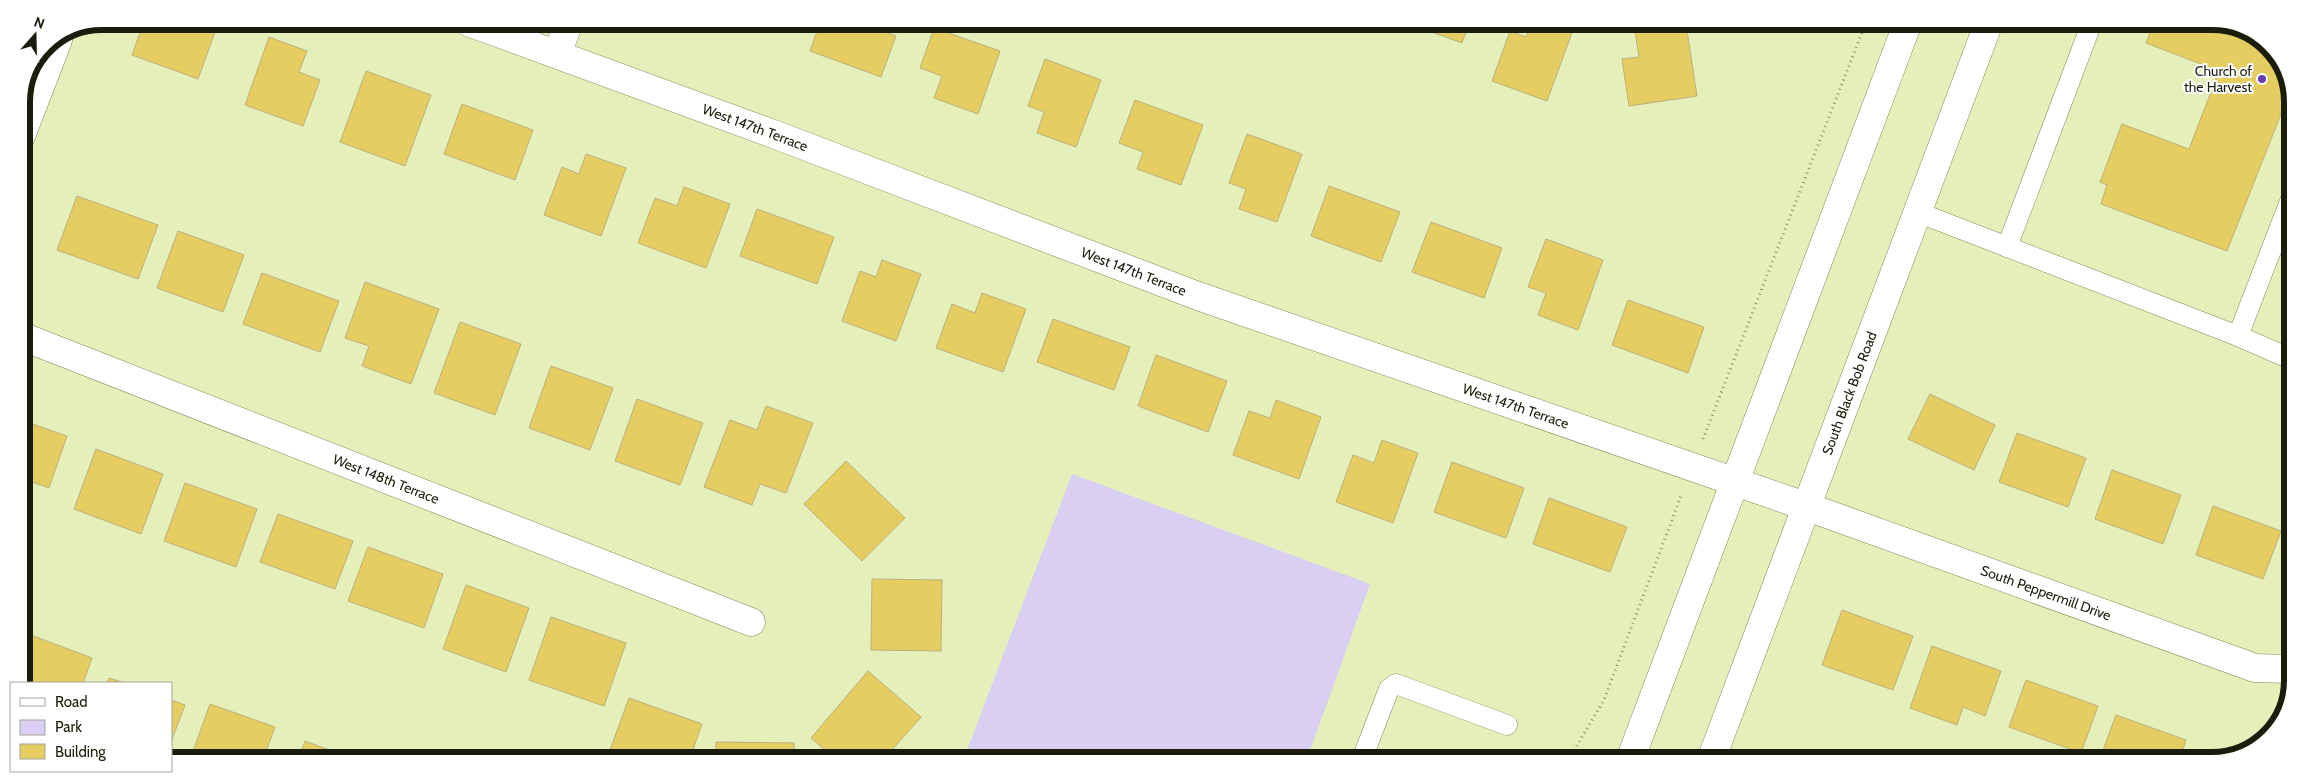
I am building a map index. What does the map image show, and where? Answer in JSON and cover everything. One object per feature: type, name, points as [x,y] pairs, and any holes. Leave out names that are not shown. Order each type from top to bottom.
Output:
[{"type":"street","name":"West 147th Terrace","points":[[490,30],[776,135],[1198,296],[1693,465],[1805,506]]},
{"type":"street","points":[[557,54],[566,30]]},
{"type":"street","points":[[1633,752],[1905,30]]},
{"type":"street","name":"South Black Bob Road","points":[[1714,752],[1805,506],[1986,30]]},
{"type":"street","points":[[30,113],[50,60]]},
{"type":"street","name":"West 148th Terrace","points":[[30,340],[751,622]]},
{"type":"street","name":"South Peppermill Drive","points":[[1805,506],[2255,668],[2284,669]]},
{"type":"lane","points":[[2007,247],[2089,30]]},
{"type":"lane","points":[[1917,212],[2238,336],[2284,356]]},
{"type":"lane","points":[[2238,336],[2284,217]]},
{"type":"lane","points":[[1365,752],[1389,689],[1396,684],[1507,725]]},
{"type":"path","points":[[1574,752],[1604,700],[1693,465],[1863,30]]},
{"type":"green space","points":[[1072,474],[1370,584],[1310,752],[966,752]]},
{"type":"building","points":[[141,30],[216,30],[198,79],[132,55]]},
{"type":"building","points":[[818,30],[880,30],[896,36],[881,77],[810,51]]},
{"type":"building","points":[[933,30],[940,30],[1000,51],[978,114],[934,98],[942,76],[920,68]]},
{"type":"building","points":[[1426,30],[1467,30],[1462,43]]},
{"type":"building","points":[[1529,30],[1573,30],[1547,101],[1492,81],[1510,31],[1526,37]]},
{"type":"building","points":[[1687,30],[1697,96],[1629,106],[1622,59],[1639,57],[1635,31]]},
{"type":"building","points":[[2151,30],[2226,31],[2248,40],[2263,51],[2274,66],[2280,79],[2283,88],[2284,106],[2227,251],[2101,204],[2107,185],[2100,182],[2122,124],[2189,149],[2219,71],[2146,43]]},
{"type":"building","points":[[269,37],[307,51],[299,72],[320,80],[303,126],[245,105]]},
{"type":"building","points":[[1045,59],[1101,80],[1076,147],[1037,133],[1044,112],[1028,106]]},
{"type":"building","points":[[366,71],[431,95],[405,166],[340,142]]},
{"type":"building","points":[[1135,100],[1203,125],[1181,185],[1137,169],[1143,152],[1119,143]]},
{"type":"building","points":[[462,104],[533,130],[515,180],[444,154]]},
{"type":"building","points":[[1247,134],[1302,154],[1277,222],[1239,209],[1246,189],[1229,183]]},
{"type":"building","points":[[586,154],[626,168],[601,236],[544,215],[562,167],[579,174]]},
{"type":"building","points":[[1329,186],[1400,212],[1381,262],[1311,236]]},
{"type":"building","points":[[684,187],[730,204],[706,268],[638,243],[655,198],[677,206]]},
{"type":"building","points":[[77,196],[158,225],[138,279],[57,250]]},
{"type":"building","points":[[757,209],[834,237],[817,284],[740,256]]},
{"type":"building","points":[[1431,222],[1502,248],[1484,298],[1412,272]]},
{"type":"building","points":[[178,231],[244,255],[223,312],[157,288]]},
{"type":"building","points":[[1546,239],[1603,260],[1578,330],[1538,315],[1546,293],[1528,287]]},
{"type":"building","points":[[882,260],[921,274],[896,341],[842,321],[860,271],[876,277]]},
{"type":"building","points":[[262,273],[339,301],[320,352],[243,324]]},
{"type":"building","points":[[365,282],[439,309],[411,384],[362,366],[369,346],[345,338]]},
{"type":"building","points":[[982,293],[1026,309],[1003,372],[936,348],[952,304],[975,313]]},
{"type":"building","points":[[1628,300],[1704,327],[1688,373],[1612,345]]},
{"type":"building","points":[[1053,319],[1130,347],[1114,390],[1037,362]]},
{"type":"building","points":[[460,322],[521,344],[495,415],[434,393]]},
{"type":"building","points":[[1156,355],[1227,381],[1208,432],[1138,406]]},
{"type":"building","points":[[551,366],[613,388],[590,450],[529,428]]},
{"type":"building","points":[[1930,394],[1995,425],[1974,470],[1908,439]]},
{"type":"building","points":[[637,399],[703,423],[680,485],[615,461]]},
{"type":"building","points":[[1276,400],[1321,417],[1299,479],[1233,455],[1249,411],[1270,418]]},
{"type":"building","points":[[766,406],[813,423],[786,493],[760,484],[752,505],[704,487],[730,420],[757,430]]},
{"type":"building","points":[[30,423],[67,436],[49,488],[30,481]]},
{"type":"building","points":[[2017,433],[2086,458],[2068,507],[1999,482]]},
{"type":"building","points":[[1382,440],[1418,453],[1393,523],[1336,502],[1353,455],[1374,463]]},
{"type":"building","points":[[96,449],[163,474],[141,534],[74,509]]},
{"type":"building","points":[[846,461],[905,518],[862,561],[804,504]]},
{"type":"building","points":[[1452,462],[1524,488],[1506,538],[1434,512]]},
{"type":"building","points":[[2112,470],[2181,495],[2163,544],[2095,519]]},
{"type":"building","points":[[185,483],[257,509],[236,567],[164,541]]},
{"type":"building","points":[[1549,498],[1627,527],[1610,572],[1533,544]]},
{"type":"building","points":[[2213,506],[2281,531],[2263,579],[2196,555]]},
{"type":"building","points":[[278,514],[353,541],[335,589],[260,562]]},
{"type":"building","points":[[368,547],[443,574],[424,628],[348,601]]},
{"type":"building","points":[[872,579],[942,580],[941,651],[871,650]]},
{"type":"building","points":[[466,585],[529,608],[506,672],[443,649]]},
{"type":"building","points":[[1842,610],[1913,636],[1893,690],[1822,665]]},
{"type":"building","points":[[551,617],[626,643],[604,706],[529,680]]},
{"type":"building","points":[[30,635],[92,658],[83,682],[30,682]]},
{"type":"building","points":[[1932,646],[2001,671],[1985,716],[1963,707],[1957,725],[1910,708]]},
{"type":"building","points":[[868,671],[921,717],[890,752],[827,752],[811,738]]},
{"type":"building","points":[[109,678],[122,682],[107,682]]},
{"type":"building","points":[[2026,680],[2098,706],[2081,752],[2009,727]]},
{"type":"building","points":[[629,698],[702,724],[692,752],[609,752]]},
{"type":"building","points":[[172,700],[185,705],[172,739]]},
{"type":"building","points":[[210,704],[275,727],[266,752],[193,752]]},
{"type":"building","points":[[2116,715],[2186,740],[2182,752],[2102,752]]},
{"type":"building","points":[[305,741],[335,752],[301,752]]},
{"type":"building","points":[[716,742],[794,743],[794,752],[716,752]]},
{"type":"place","name":"Church of the Harvest","points":[[2262,79]]}]
